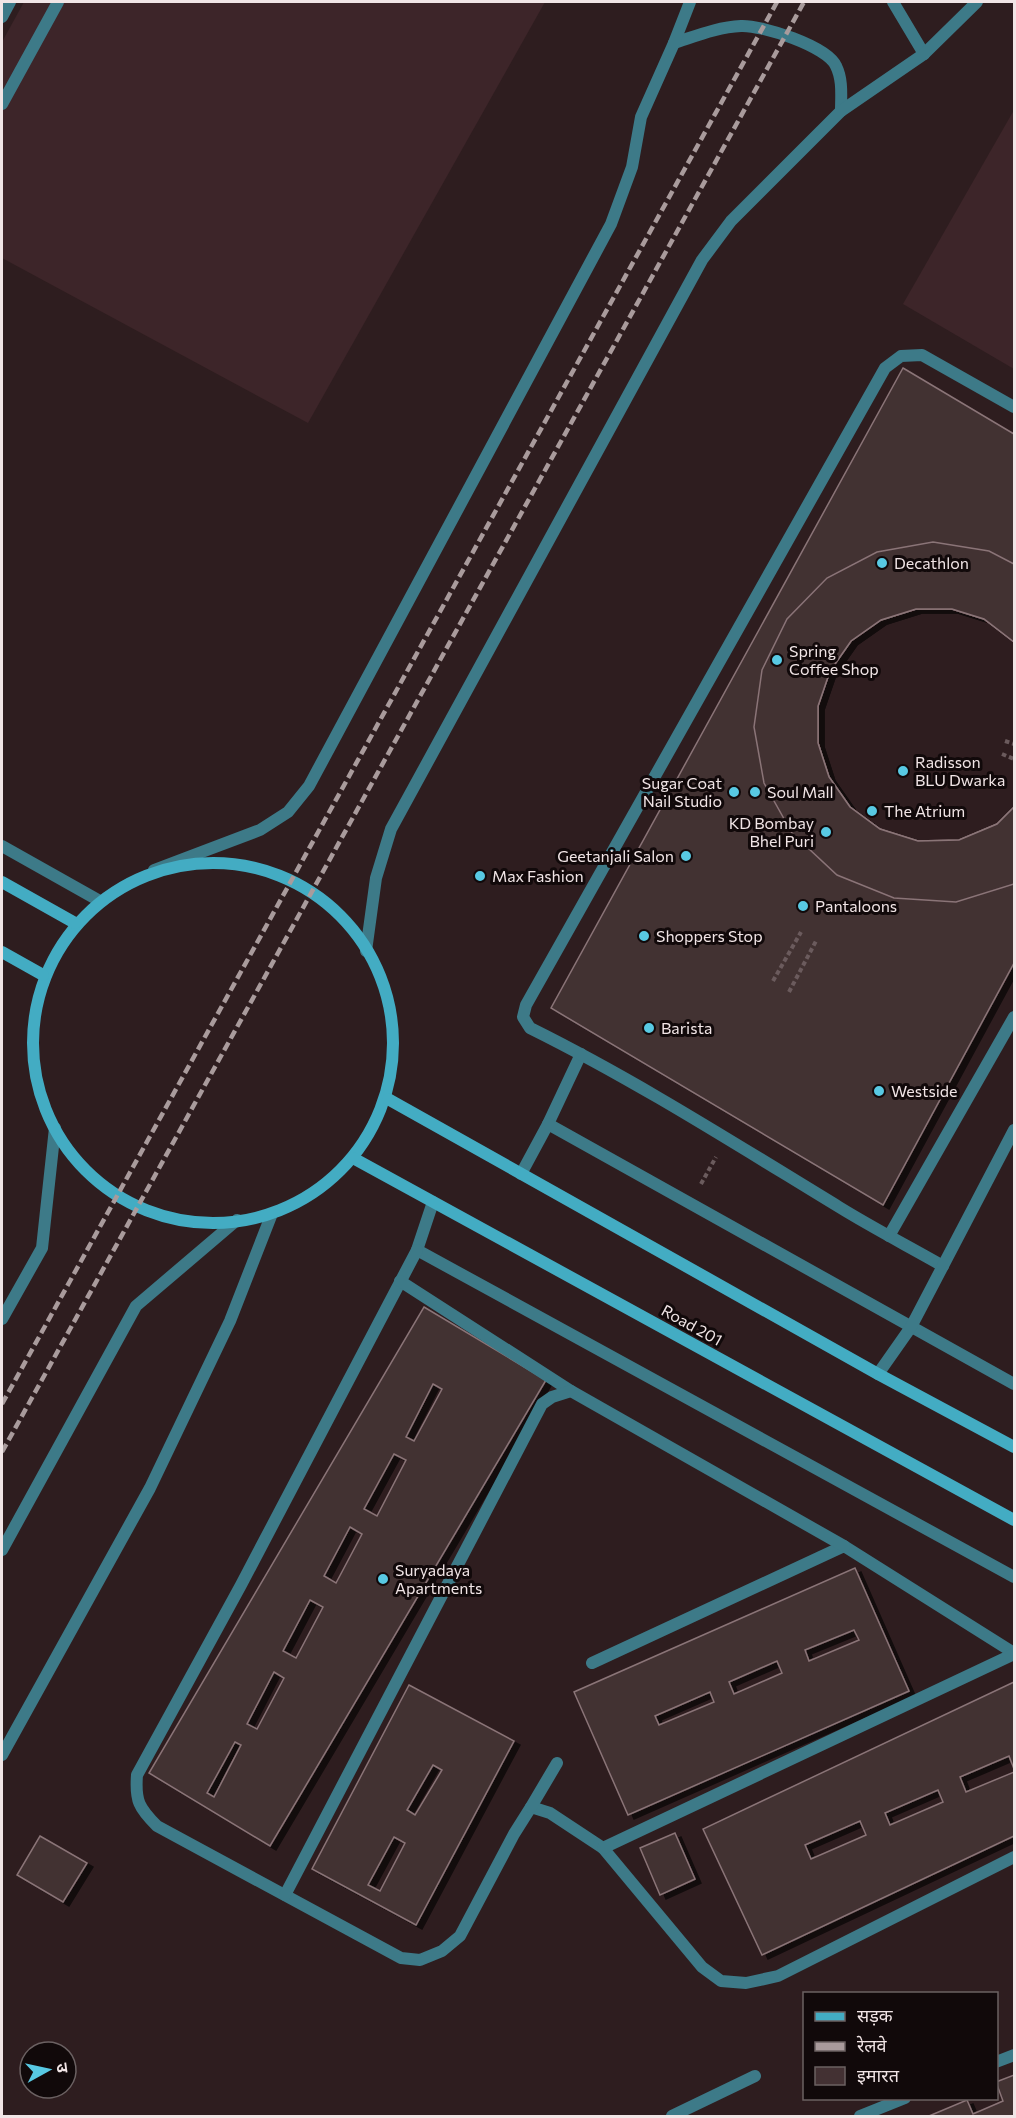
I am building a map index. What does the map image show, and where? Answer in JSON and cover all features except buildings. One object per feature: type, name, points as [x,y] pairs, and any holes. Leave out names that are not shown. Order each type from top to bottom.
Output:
[{"type":"main road","points":[[219,860],[293,879],[351,926],[385,984],[394,1054],[388,1099],[375,1124],[353,1158],[325,1186],[271,1216],[208,1225],[132,1206],[75,1162],[40,1101],[31,1036],[43,975],[75,922],[98,900],[154,870],[219,860]]},
{"type":"main road","points":[[2,882],[75,922]]},
{"type":"main road","points":[[2,952],[43,975]]},
{"type":"main road","points":[[388,1099],[1014,1448]]},
{"type":"main road","name":"Road 201","points":[[353,1158],[1014,1520]]},
{"type":"street","points":[[2,17],[10,2]]},
{"type":"street","points":[[2,104],[58,2]]},
{"type":"street","points":[[154,870],[260,830],[288,813],[309,786],[611,224],[632,167],[641,117],[690,2]]},
{"type":"street","points":[[893,2],[924,54]]},
{"type":"street","points":[[366,951],[376,878],[392,829],[702,260],[731,221],[841,111],[924,54],[977,2]]},
{"type":"street","points":[[674,43],[724,28],[743,26],[761,27],[821,50],[836,64],[842,87],[841,111]]},
{"type":"street","points":[[943,1266],[839,1208],[726,1137],[581,1054],[530,1028],[523,1017],[526,1005],[885,368],[902,356],[922,355],[1014,407]]},
{"type":"street","points":[[2,846],[98,900]]},
{"type":"street","points":[[889,1236],[1014,1017]]},
{"type":"street","points":[[521,1174],[581,1054]]},
{"type":"street","points":[[548,1124],[1014,1384]]},
{"type":"street","points":[[2,1319],[42,1248],[55,1128]]},
{"type":"street","points":[[878,1374],[911,1327],[1014,1130]]},
{"type":"street","points":[[433,1202],[417,1250],[241,1585],[137,1775],[135,1794],[142,1812],[157,1826],[401,1958],[420,1960],[442,1951],[460,1936],[514,1834],[557,1763]]},
{"type":"street","points":[[2,1755],[150,1488],[230,1321],[271,1216]]},
{"type":"street","points":[[2,1550],[136,1306],[237,1221]]},
{"type":"street","points":[[417,1250],[1014,1577]]},
{"type":"street","points":[[400,1281],[571,1391],[844,1546],[1014,1654]]},
{"type":"street","points":[[285,1895],[542,1404],[552,1396],[571,1391]]},
{"type":"street","points":[[592,1663],[844,1546]]},
{"type":"street","points":[[603,1848],[1014,1654]]},
{"type":"street","points":[[531,1807],[550,1813],[603,1848],[702,1967],[721,1981],[746,1983],[778,1976],[1014,1857]]},
{"type":"street","points":[[998,2061],[1014,2055]]},
{"type":"street","points":[[672,2116],[755,2076]]},
{"type":"street","points":[[860,2116],[900,2100]]},
{"type":"path","points":[[1005,741],[1014,744]]},
{"type":"path","points":[[1002,754],[1014,759]]},
{"type":"path","points":[[773,981],[801,932]]},
{"type":"path","points":[[789,992],[816,941]]},
{"type":"path","points":[[691,1204],[726,1137]]},
{"type":"shaded area","points":[[24,2],[545,2],[308,423],[2,258],[2,42]]},
{"type":"shaded area","points":[[1014,110],[1014,369],[903,304]]},
{"type":"railway","points":[[2,1404],[777,2]]},
{"type":"railway","points":[[2,1452],[804,2]]},
{"type":"place","name":"Decathlon","points":[[882,563]]},
{"type":"place","name":"Spring Coffee Shop","points":[[777,660]]},
{"type":"place","name":"Radisson BLU Dwarka","points":[[903,771]]},
{"type":"place","name":"Sugar Coat Nail Studio","points":[[734,792]]},
{"type":"place","name":"Soul Mall","points":[[755,792]]},
{"type":"place","name":"The Atrium","points":[[872,811]]},
{"type":"place","name":"KD Bombay Bhel Puri","points":[[826,832]]},
{"type":"place","name":"Geetanjali Salon","points":[[686,856]]},
{"type":"place","name":"Max Fashion","points":[[480,876]]},
{"type":"place","name":"Pantaloons","points":[[803,906]]},
{"type":"place","name":"Shoppers Stop","points":[[644,936]]},
{"type":"place","name":"Barista","points":[[649,1028]]},
{"type":"place","name":"Westside","points":[[879,1091]]},
{"type":"place","name":"Suryadaya Apartments","points":[[383,1579]]}]
